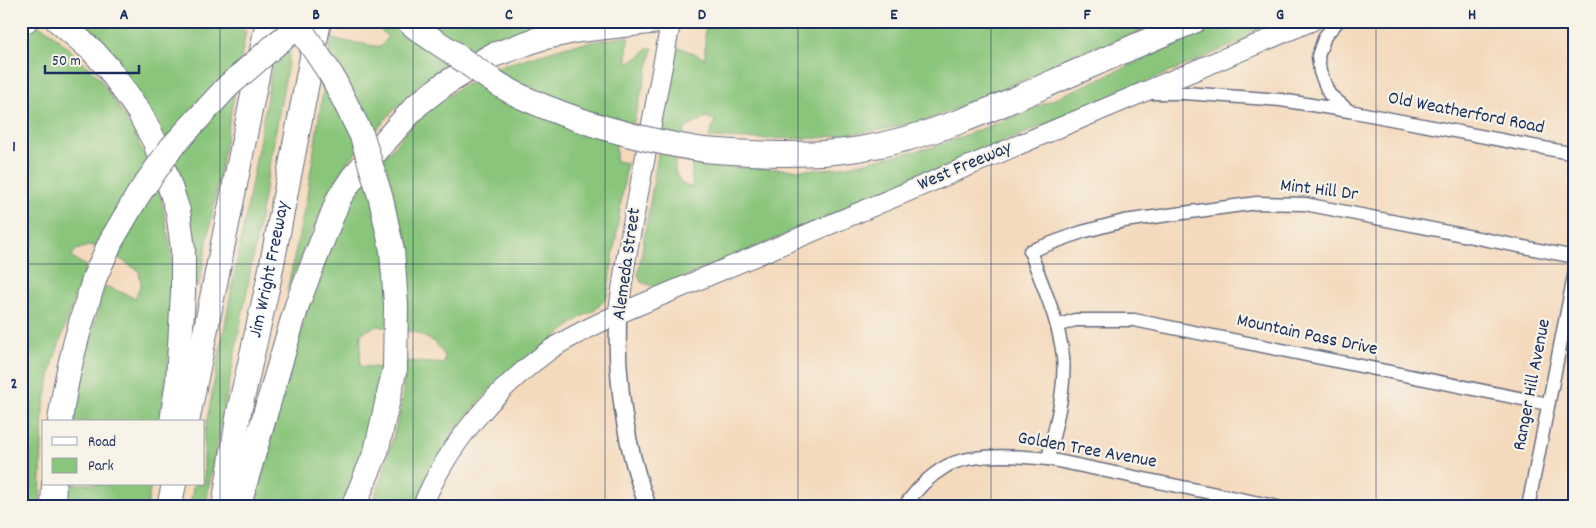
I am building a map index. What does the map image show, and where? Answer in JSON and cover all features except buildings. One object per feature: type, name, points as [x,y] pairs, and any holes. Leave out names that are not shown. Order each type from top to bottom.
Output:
[{"type":"highway","points":[[58,21],[109,69],[139,112],[155,142],[178,210],[183,249],[183,293],[178,380],[172,420]]},
{"type":"highway","points":[[295,21],[332,76],[362,136],[381,199],[392,250],[396,304],[395,368],[376,452],[353,507]]},
{"type":"highway","points":[[408,21],[485,76],[529,100],[570,117],[656,142],[704,150],[749,154],[858,149],[894,142],[950,126],[1194,21]]},
{"type":"highway","points":[[238,507],[298,302],[338,198],[354,176],[417,105],[444,85],[492,56],[541,38],[579,30],[658,21]]},
{"type":"highway","points":[[60,420],[63,397],[72,358],[96,277],[110,241],[138,195],[171,148],[228,86],[275,45],[313,25]]},
{"type":"highway","name":"Jim Wright Freeway","points":[[224,507],[239,412],[268,284],[313,25]]},
{"type":"highway","points":[[187,420],[266,29]]},
{"type":"highway","points":[[53,507],[54,486]]},
{"type":"highway","points":[[162,507],[163,486]]},
{"type":"highway","points":[[169,507],[174,486]]},
{"type":"main road","name":"Alemeda Street","points":[[618,314],[626,259],[671,21]]},
{"type":"main road","name":"West Freeway","points":[[422,507],[447,456],[502,390],[548,352],[572,336],[618,314],[1312,21]]},
{"type":"street","name":"Old Weatherford Road","points":[[1338,21],[1325,36],[1318,56],[1320,72],[1329,94],[1349,111]]},
{"type":"street","name":"Old Weatherford Road","points":[[1144,93],[1184,93],[1281,100],[1575,154]]},
{"type":"street","name":"Mint Hill Dr","points":[[1057,326],[1030,251],[1082,232],[1124,221],[1257,203],[1305,204],[1575,257]]},
{"type":"street","name":"Ranger Hill Avenue","points":[[1528,507],[1575,271]]},
{"type":"street","name":"Alemeda Street","points":[[618,314],[618,370],[622,401],[638,481],[648,507]]},
{"type":"street","name":"Mountain Pass Drive","points":[[1057,326],[1075,320],[1134,320],[1548,404]]},
{"type":"street","points":[[1048,459],[1062,388],[1063,358],[1057,326]]},
{"type":"street","name":"Golden Tree Avenue","points":[[904,507],[922,484],[947,466],[969,460],[1019,455],[1048,459],[1278,507]]},
{"type":"green space","points":[[21,21],[30,21],[49,31],[98,76],[133,130],[160,191],[171,250],[175,293],[160,420],[71,420],[73,399],[105,286],[135,298],[141,284],[139,271],[117,257],[91,245],[76,250],[71,257],[86,266],[54,359],[43,410],[40,507],[21,507]]},
{"type":"green space","points":[[77,21],[217,21],[216,25],[246,31],[199,286],[195,286],[192,246],[99,42]]},
{"type":"green space","points":[[371,21],[586,21],[481,49],[435,74],[393,111],[346,164],[324,205],[287,291],[307,196],[331,39],[381,47],[388,37]]},
{"type":"green space","points":[[784,21],[1164,21],[926,121],[881,130],[818,138],[759,139],[709,138],[715,120],[706,117],[685,129],[675,158],[675,172],[682,184],[692,188],[692,162],[729,167],[801,170],[838,168],[934,147],[1021,114],[1228,21],[1290,21],[659,288],[641,282],[638,275],[676,46],[705,58],[705,28]]},
{"type":"green space","points":[[628,36],[627,63],[641,56],[648,48],[653,48],[633,125],[616,117],[616,161],[627,163],[607,297],[595,310],[581,317],[493,386],[455,430],[414,507],[371,507],[381,480],[400,412],[406,361],[444,364],[445,356],[435,342],[415,332],[377,326],[361,333],[360,366],[381,368],[373,416],[359,469],[340,507],[253,507],[292,360],[317,278],[359,187],[418,118],[456,90],[497,67],[568,46]]},
{"type":"green space","points":[[291,47],[205,507],[189,507],[194,486],[205,486],[205,431],[273,61]]},
{"type":"green space","points":[[66,486],[151,486],[147,507],[65,507]]}]
